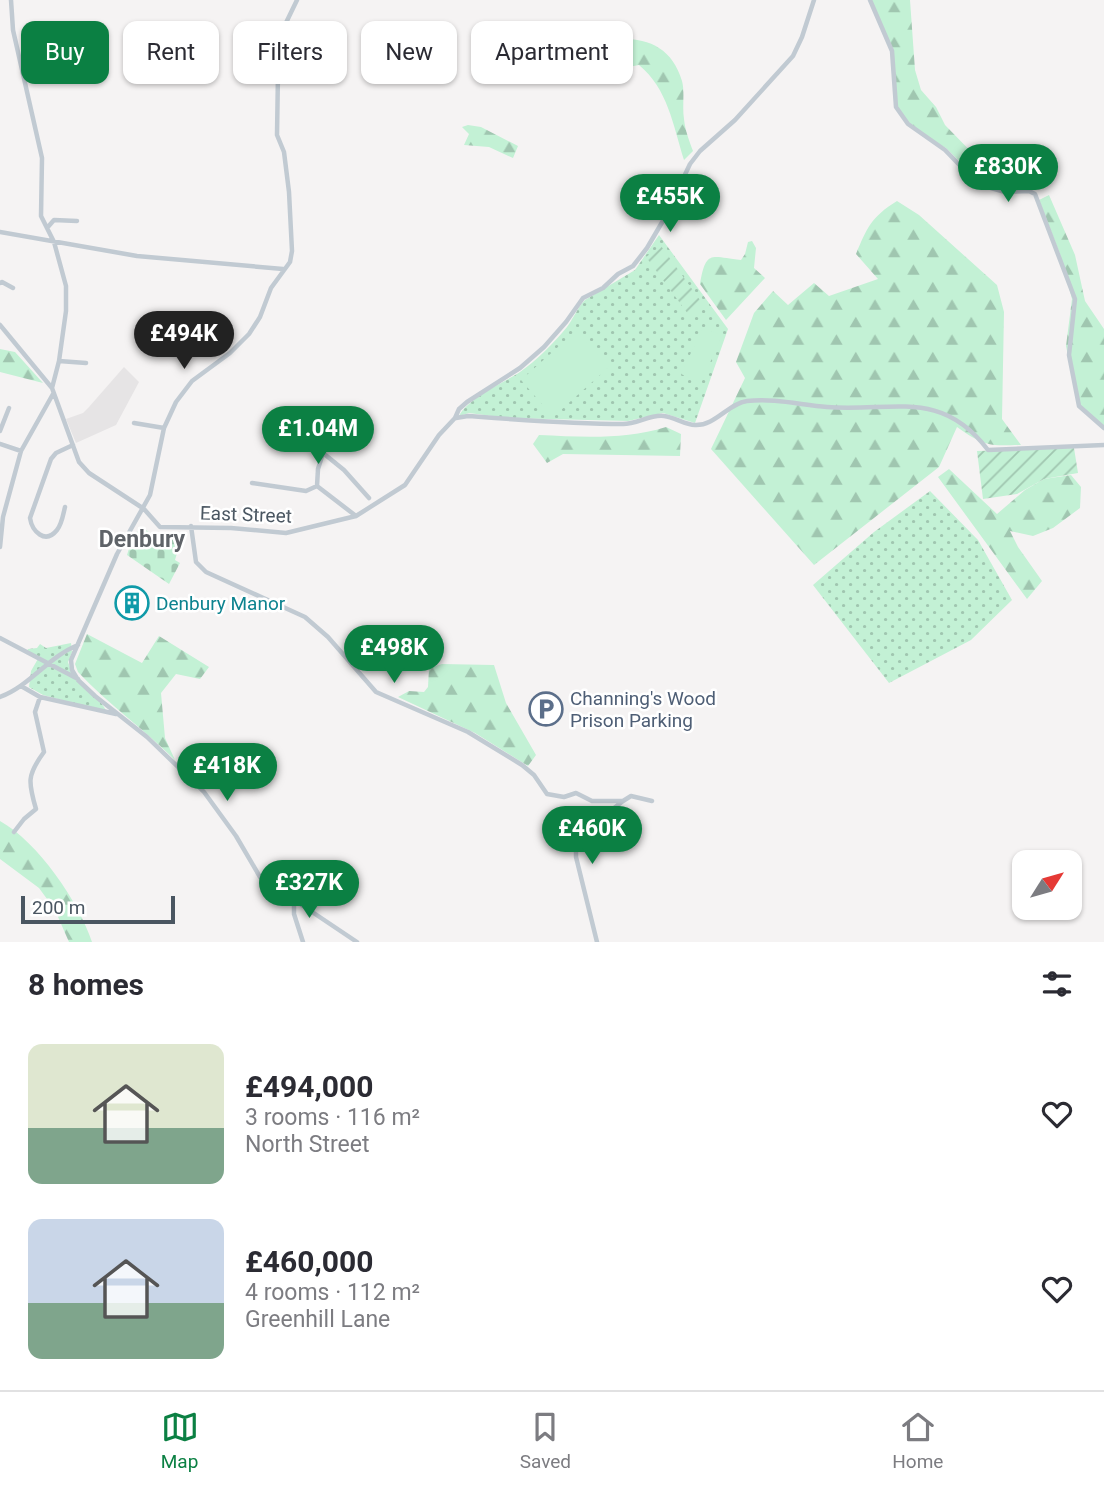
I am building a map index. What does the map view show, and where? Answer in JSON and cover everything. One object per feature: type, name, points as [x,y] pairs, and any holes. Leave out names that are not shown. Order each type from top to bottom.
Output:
[{"type":"street","points":[[0,547],[2,516],[21,451],[53,391],[66,311],[66,286],[54,242],[41,216],[42,158],[13,30],[11,0]]},
{"type":"street","points":[[78,680],[72,670],[71,660],[117,554],[150,495],[164,428],[182,392],[249,334],[260,317],[271,288],[290,262],[292,251],[286,162],[277,135],[278,73],[284,29],[297,0]]},
{"type":"street","name":"East Street","points":[[0,325],[53,391],[79,461],[89,473],[160,527],[191,526],[286,533],[356,516],[405,485],[459,409],[520,368],[544,347],[566,323],[583,298],[603,288],[618,274],[634,266],[664,219],[690,164],[700,151],[735,120],[793,56],[803,37],[814,0]]},
{"type":"street","points":[[870,0],[892,51],[896,107],[908,124],[945,150],[974,180],[991,188],[1035,194],[1074,299],[1069,355],[1079,406],[1104,428]]},
{"type":"street","points":[[47,228],[54,220],[77,221]]},
{"type":"street","points":[[0,232],[137,257],[284,269]]},
{"type":"street","points":[[0,283],[13,288]]},
{"type":"street","points":[[59,361],[86,363]]},
{"type":"street","points":[[455,418],[468,416],[545,424],[618,424],[638,423],[663,415],[696,425],[708,422],[744,401],[787,401],[828,407],[905,405],[948,413],[976,434],[988,450],[1104,444]]},
{"type":"street","points":[[0,431],[9,408]]},
{"type":"street","points":[[134,423],[164,428]]},
{"type":"street","points":[[271,429],[323,453],[344,470],[369,498]]},
{"type":"street","points":[[0,444],[21,451]]},
{"type":"street","points":[[65,508],[56,532],[48,536],[38,535],[32,528],[30,517],[51,459],[56,453],[73,445]]},
{"type":"street","points":[[317,486],[323,453]]},
{"type":"street","points":[[252,483],[306,491],[317,486]]},
{"type":"street","points":[[317,486],[356,516]]},
{"type":"street","points":[[54,514],[63,516]]},
{"type":"street","points":[[191,526],[196,562],[206,572],[305,617],[328,637],[376,692],[468,732],[522,765],[534,775],[547,794],[564,797],[576,793],[592,802],[624,802]]},
{"type":"street","points":[[0,638],[78,680],[147,737],[204,792],[236,836],[260,877],[357,942]]},
{"type":"street","points":[[0,697],[21,686],[78,645]]},
{"type":"street","points":[[21,686],[40,697],[117,714]]},
{"type":"street","points":[[14,832],[24,818],[36,809],[29,787],[31,770],[44,752],[35,712],[40,697]]},
{"type":"street","points":[[597,942],[576,856],[576,838],[631,796],[652,801]]},
{"type":"street","points":[[294,898],[294,914],[303,942]]},
{"type":"shaded area","points":[[124,367],[139,382],[116,425],[76,443],[66,419],[83,413]]},
{"type":"green space","points":[[870,0],[910,0],[915,70],[921,90],[936,107],[945,125],[987,168],[1027,182],[1032,191],[999,191],[979,181],[946,148],[926,137],[908,122],[896,107],[893,49]]},
{"type":"green space","points":[[633,40],[657,46],[678,69],[683,85],[685,127],[693,151],[684,160],[663,96],[639,65],[633,66]]},
{"type":"green space","points":[[462,127],[481,127],[518,146],[513,158],[489,147],[464,145],[469,134]]},
{"type":"green space","points":[[1049,195],[1075,255],[1085,301],[1104,329],[1104,427],[1078,404],[1066,346],[1072,299],[1060,254],[1039,200]]},
{"type":"green space","points":[[897,201],[919,215],[997,285],[1004,312],[1002,419],[1021,445],[987,444],[957,427],[939,467],[814,565],[711,449],[745,378],[736,362],[754,313],[773,291],[788,305],[814,283],[829,296],[878,279],[856,254],[871,224],[881,212]]},
{"type":"green space","points":[[659,235],[728,329],[695,423],[663,413],[628,421],[507,418],[469,413],[459,416],[478,397],[520,372],[539,357],[567,327],[585,300],[635,270]]},
{"type":"green space","points":[[752,241],[756,248],[754,268],[765,278],[726,320],[700,284],[705,265],[708,260],[716,257],[741,260],[748,242]]},
{"type":"green space","points":[[661,246],[705,307],[691,318],[646,257]]},
{"type":"green space","points":[[703,327],[722,336],[701,383],[681,374]]},
{"type":"green space","points":[[576,331],[609,367],[553,417],[521,380]]},
{"type":"green space","points":[[0,349],[15,352],[43,383],[0,372]]},
{"type":"green space","points":[[666,427],[681,434],[680,456],[563,454],[547,463],[533,444],[539,435],[619,436]]},
{"type":"green space","points":[[1074,448],[1078,473],[1044,479],[1017,494],[983,499],[977,451]]},
{"type":"green space","points":[[949,469],[997,514],[1025,490],[1044,479],[1071,475],[1081,487],[1080,508],[1053,528],[1033,536],[1010,531],[1042,581],[1027,599],[938,477]]},
{"type":"green space","points":[[930,491],[978,540],[1012,600],[971,640],[889,683],[813,585],[874,532]]},
{"type":"green space","points":[[141,527],[161,540],[171,533],[180,543],[175,560],[180,563],[169,584],[127,555],[132,539]]},
{"type":"green space","points":[[87,634],[142,663],[159,636],[209,667],[200,679],[176,674],[161,693],[165,738],[175,760],[78,672],[75,664]]},
{"type":"green space","points":[[71,643],[72,652],[68,662],[72,672],[107,712],[43,695],[29,687],[31,671],[39,657],[27,651],[28,649],[37,648],[40,644],[46,648]]},
{"type":"green space","points":[[442,664],[494,665],[506,703],[536,755],[528,766],[475,733],[398,697],[409,691],[424,692],[428,687],[429,668]]},
{"type":"green space","points":[[0,821],[29,843],[55,874],[77,909],[92,942],[69,942],[55,910],[39,888],[0,859]]},
{"type":"place","name":"Denbury Manor","points":[[132,603]]},
{"type":"place","name":"Channing's Wood Prison Parking","points":[[546,709]]},
{"type":"district","name":"Denbury","points":[[142,539]]}]
